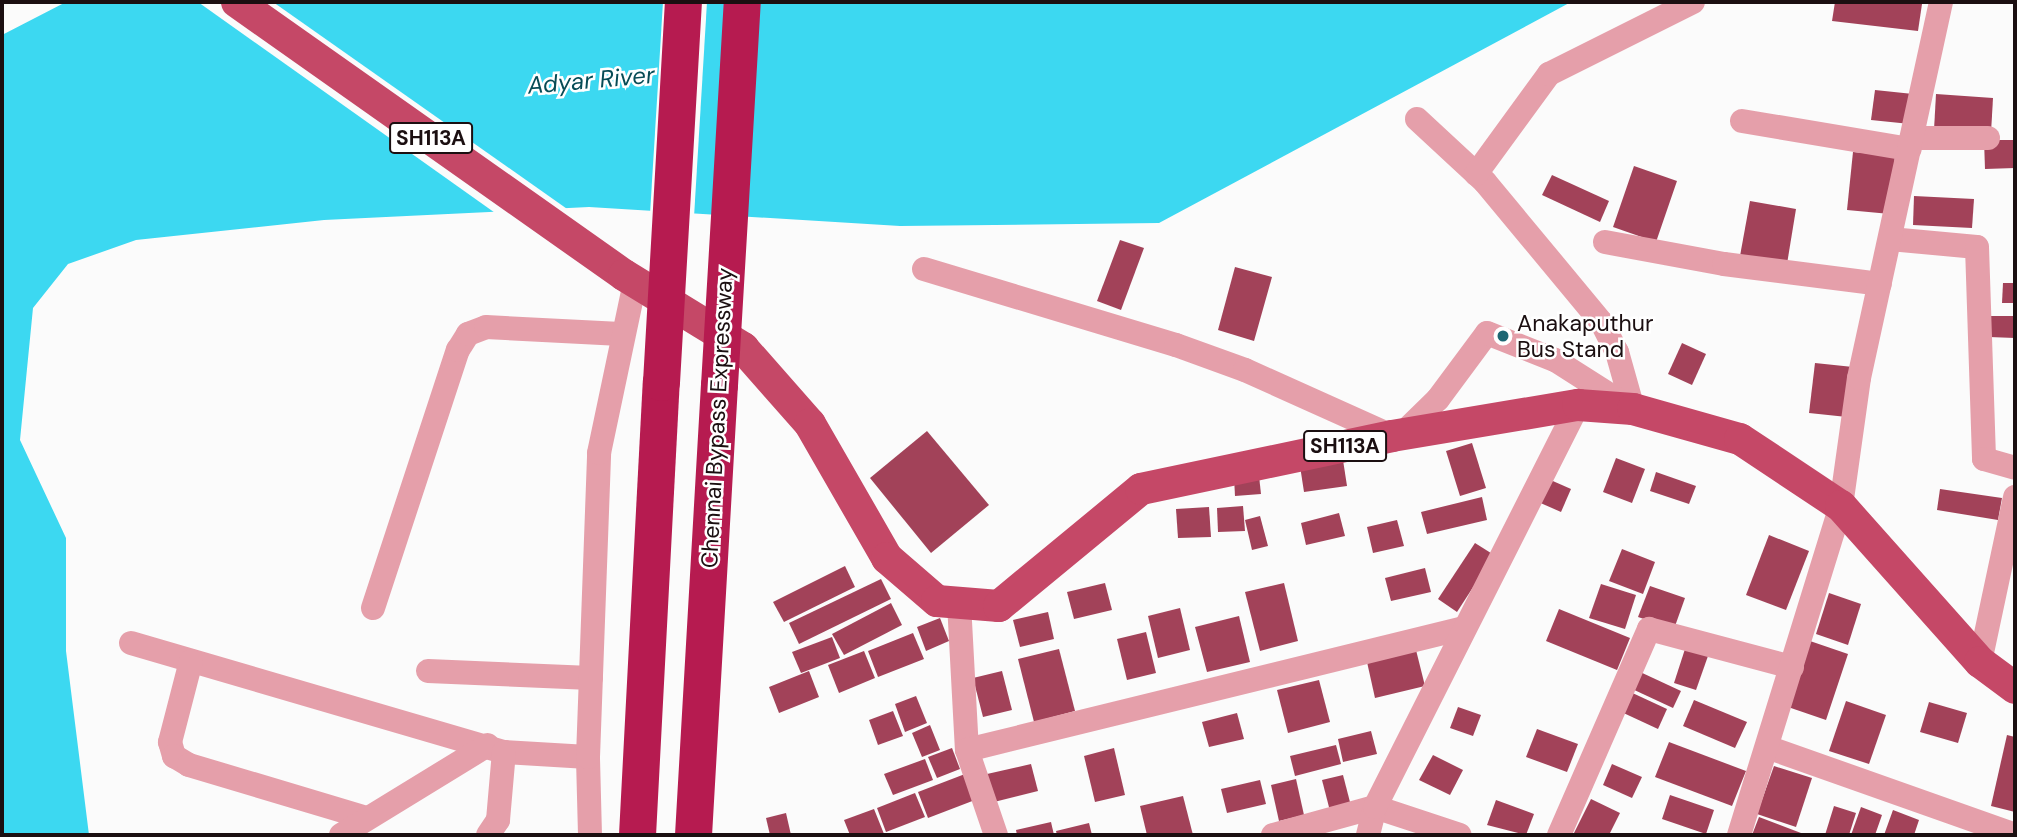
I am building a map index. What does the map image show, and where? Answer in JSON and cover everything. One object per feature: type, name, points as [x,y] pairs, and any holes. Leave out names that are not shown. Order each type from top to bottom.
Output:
[{"type":"highway","points":[[637,835],[683,2]]},
{"type":"highway","name":"Chennai Bypass Expressway","points":[[693,835],[742,2]]},
{"type":"main road","name":"SH113A","points":[[237,2],[629,278],[743,348],[810,424],[887,558],[937,601],[999,607],[1141,489],[1397,435],[1578,405],[1633,409],[1740,439],[1841,506],[1980,662],[2015,688]]},
{"type":"street","points":[[1476,174],[1549,74],[1693,2]]},
{"type":"street","points":[[1739,835],[1841,506],[1859,378],[1941,2]]},
{"type":"street","points":[[1417,119],[1476,174],[1602,323],[1616,352],[1633,409]]},
{"type":"street","points":[[1742,121],[1911,144],[1987,138]]},
{"type":"street","points":[[1890,239],[1978,247],[1984,459],[2015,468]]},
{"type":"street","points":[[1605,242],[1724,264],[1880,284]]},
{"type":"street","points":[[924,270],[1176,345],[1245,370],[1397,435],[1438,399],[1486,333],[1555,360],[1633,409]]},
{"type":"street","points":[[590,835],[587,757],[599,453],[629,278]]},
{"type":"street","points":[[373,608],[458,350],[468,334],[486,327],[621,334]]},
{"type":"street","points":[[1368,835],[1375,807],[1578,405]]},
{"type":"street","points":[[1980,662],[2015,497]]},
{"type":"street","points":[[959,603],[967,750],[996,835]]},
{"type":"street","points":[[967,750],[1464,628]]},
{"type":"street","points":[[1559,835],[1649,629],[1792,667]]},
{"type":"street","points":[[131,643],[366,714],[496,748],[587,757]]},
{"type":"street","points":[[191,661],[170,742],[174,756],[189,765],[367,818]]},
{"type":"street","points":[[428,671],[591,678]]},
{"type":"street","points":[[1766,747],[2015,835]]},
{"type":"street","points":[[341,835],[496,748]]},
{"type":"street","points":[[488,835],[498,820],[496,748]]},
{"type":"street","points":[[1273,835],[1375,807],[1460,835]]},
{"type":"water","name":"Adyar River","points":[[66,2],[1571,2],[1159,223],[900,226],[589,207],[324,220],[136,240],[68,264],[33,308],[20,440],[66,538],[66,651],[89,835],[2,835],[2,35]]},
{"type":"pier","points":[[198,2],[273,2],[570,211],[498,215]]},
{"type":"pier","points":[[663,2],[707,2],[694,217],[650,214]]},
{"type":"building","points":[[1835,2],[1922,4],[1918,31],[1832,21]]},
{"type":"building","points":[[1875,90],[1913,94],[1910,124],[1871,120]]},
{"type":"building","points":[[1936,94],[1993,98],[1991,133],[1934,130]]},
{"type":"building","points":[[1984,140],[2015,140],[2015,168],[1985,169]]},
{"type":"building","points":[[1853,152],[1895,156],[1890,214],[1847,210]]},
{"type":"building","points":[[1634,166],[1677,181],[1656,242],[1613,227]]},
{"type":"building","points":[[1552,175],[1609,201],[1600,222],[1542,195]]},
{"type":"building","points":[[1914,196],[1974,199],[1972,228],[1913,225]]},
{"type":"building","points":[[1750,201],[1796,209],[1787,264],[1740,256]]},
{"type":"building","points":[[1120,240],[1144,248],[1121,310],[1097,301]]},
{"type":"building","points":[[1235,267],[1272,277],[1254,341],[1218,330]]},
{"type":"building","points":[[2003,283],[2015,283],[2015,303],[2002,303]]},
{"type":"building","points":[[1990,316],[2015,316],[2015,338],[1989,337]]},
{"type":"building","points":[[1682,343],[1706,354],[1692,385],[1668,374]]},
{"type":"building","points":[[1815,363],[1853,367],[1847,417],[1809,413]]},
{"type":"building","points":[[927,431],[989,505],[931,553],[870,478]]},
{"type":"building","points":[[1472,443],[1486,488],[1460,496],[1446,451]]},
{"type":"building","points":[[1616,458],[1645,469],[1632,503],[1603,492]]},
{"type":"building","points":[[1343,460],[1347,486],[1304,492],[1300,466]]},
{"type":"building","points":[[1656,472],[1696,486],[1689,504],[1650,491]]},
{"type":"building","points":[[1259,476],[1261,494],[1235,496],[1234,477]]},
{"type":"building","points":[[1546,478],[1571,489],[1561,512],[1536,501]]},
{"type":"building","points":[[1940,489],[2002,498],[1998,520],[1937,510]]},
{"type":"building","points":[[1482,497],[1487,520],[1427,534],[1421,512]]},
{"type":"building","points":[[1243,506],[1245,531],[1218,532],[1217,508]]},
{"type":"building","points":[[1209,507],[1211,537],[1178,538],[1176,509]]},
{"type":"building","points":[[1339,513],[1345,536],[1306,545],[1301,523]]},
{"type":"building","points":[[1260,516],[1268,546],[1252,550],[1245,520]]},
{"type":"building","points":[[1397,520],[1404,546],[1373,553],[1367,527]]},
{"type":"building","points":[[1769,535],[1809,551],[1786,610],[1746,595]]},
{"type":"building","points":[[1475,543],[1494,555],[1457,612],[1438,599]]},
{"type":"building","points":[[1622,549],[1655,562],[1643,594],[1609,581]]},
{"type":"building","points":[[845,566],[855,587],[784,622],[773,602]]},
{"type":"building","points":[[1425,568],[1431,592],[1391,601],[1385,578]]},
{"type":"building","points":[[881,579],[891,599],[799,644],[789,623]]},
{"type":"building","points":[[1105,583],[1112,610],[1074,619],[1067,592]]},
{"type":"building","points":[[1284,583],[1298,641],[1260,651],[1245,592]]},
{"type":"building","points":[[1601,584],[1636,595],[1625,629],[1589,618]]},
{"type":"building","points":[[1650,586],[1685,598],[1674,629],[1638,617]]},
{"type":"building","points":[[1829,593],[1861,604],[1848,645],[1816,634]]},
{"type":"building","points":[[891,603],[902,625],[844,655],[832,634]]},
{"type":"building","points":[[1180,608],[1190,650],[1158,658],[1148,616]]},
{"type":"building","points":[[1559,609],[1630,638],[1617,670],[1546,641]]},
{"type":"building","points":[[1048,612],[1054,639],[1020,647],[1013,620]]},
{"type":"building","points":[[1239,616],[1250,662],[1207,672],[1195,627]]},
{"type":"building","points":[[940,618],[949,641],[926,651],[917,627]]},
{"type":"building","points":[[1146,632],[1156,673],[1127,680],[1117,639]]},
{"type":"building","points":[[913,633],[924,659],[878,677],[868,651]]},
{"type":"building","points":[[832,637],[840,658],[801,673],[792,652]]},
{"type":"building","points":[[1810,641],[1848,654],[1826,720],[1788,707]]},
{"type":"building","points":[[1059,649],[1075,711],[1034,722],[1018,659]]},
{"type":"building","points":[[1685,649],[1708,656],[1696,690],[1674,683]]},
{"type":"building","points":[[1416,650],[1425,686],[1375,698],[1367,662]]},
{"type":"building","points":[[864,651],[875,678],[839,693],[828,665]]},
{"type":"building","points":[[809,671],[819,697],[779,713],[769,687]]},
{"type":"building","points":[[1002,671],[1012,710],[983,717],[973,678]]},
{"type":"building","points":[[1638,671],[1681,691],[1673,708],[1630,688]]},
{"type":"building","points":[[1319,680],[1330,722],[1288,733],[1277,690]]},
{"type":"building","points":[[1626,690],[1667,709],[1658,729],[1617,710]]},
{"type":"building","points":[[916,696],[927,723],[905,732],[895,704]]},
{"type":"building","points":[[1694,700],[1747,722],[1735,748],[1683,726]]},
{"type":"building","points":[[1846,701],[1886,715],[1869,764],[1829,751]]},
{"type":"building","points":[[1929,702],[1967,713],[1958,743],[1920,732]]},
{"type":"building","points":[[1458,707],[1481,715],[1473,736],[1450,728]]},
{"type":"building","points":[[893,711],[903,736],[878,745],[869,720]]},
{"type":"building","points":[[1237,713],[1244,739],[1209,747],[1202,722]]},
{"type":"building","points":[[930,725],[940,750],[922,757],[912,733]]},
{"type":"building","points":[[1537,729],[1578,744],[1567,772],[1526,757]]},
{"type":"building","points":[[1371,731],[1377,754],[1343,762],[1338,739]]},
{"type":"building","points":[[2007,735],[2015,737],[2015,812],[1991,806]]},
{"type":"building","points":[[1669,742],[1746,771],[1732,806],[1655,777]]},
{"type":"building","points":[[1336,745],[1341,764],[1295,776],[1290,756]]},
{"type":"building","points":[[952,748],[960,769],[937,778],[928,757]]},
{"type":"building","points":[[1114,748],[1125,795],[1095,802],[1084,756]]},
{"type":"building","points":[[1433,755],[1463,770],[1450,795],[1419,780]]},
{"type":"building","points":[[925,759],[933,780],[893,795],[884,774]]},
{"type":"building","points":[[1031,764],[1038,791],[994,802],[987,774]]},
{"type":"building","points":[[1612,764],[1642,777],[1632,798],[1603,785]]},
{"type":"building","points":[[1774,766],[1812,778],[1796,827],[1757,814]]},
{"type":"building","points":[[965,774],[975,800],[928,818],[918,792]]},
{"type":"building","points":[[1343,775],[1351,806],[1330,811],[1322,780]]},
{"type":"building","points":[[1296,779],[1304,815],[1279,821],[1271,785]]},
{"type":"building","points":[[1260,780],[1266,804],[1227,813],[1221,789]]},
{"type":"building","points":[[915,793],[925,817],[886,832],[877,808]]},
{"type":"building","points":[[1670,795],[1714,810],[1706,834],[1662,819]]},
{"type":"building","points":[[1183,796],[1193,835],[1147,835],[1140,806]]},
{"type":"building","points":[[1591,799],[1620,813],[1609,835],[1573,835]]},
{"type":"building","points":[[1496,800],[1534,814],[1526,835],[1487,825]]},
{"type":"building","points":[[1834,806],[1856,813],[1849,835],[1825,835]]},
{"type":"building","points":[[1861,807],[1882,815],[1875,835],[1851,835]]},
{"type":"building","points":[[874,809],[884,834],[850,835],[844,820]]},
{"type":"building","points":[[1893,810],[1919,820],[1914,835],[1884,835]]},
{"type":"building","points":[[786,813],[791,835],[770,835],[766,818]]},
{"type":"building","points":[[1759,817],[1801,833],[1752,835]]},
{"type":"building","points":[[1051,822],[1054,835],[1017,835],[1016,830]]},
{"type":"building","points":[[1089,823],[1092,835],[1057,835],[1056,831]]},
{"type":"place","name":"Anakaputhur Bus Stand","points":[[1503,336]]}]
